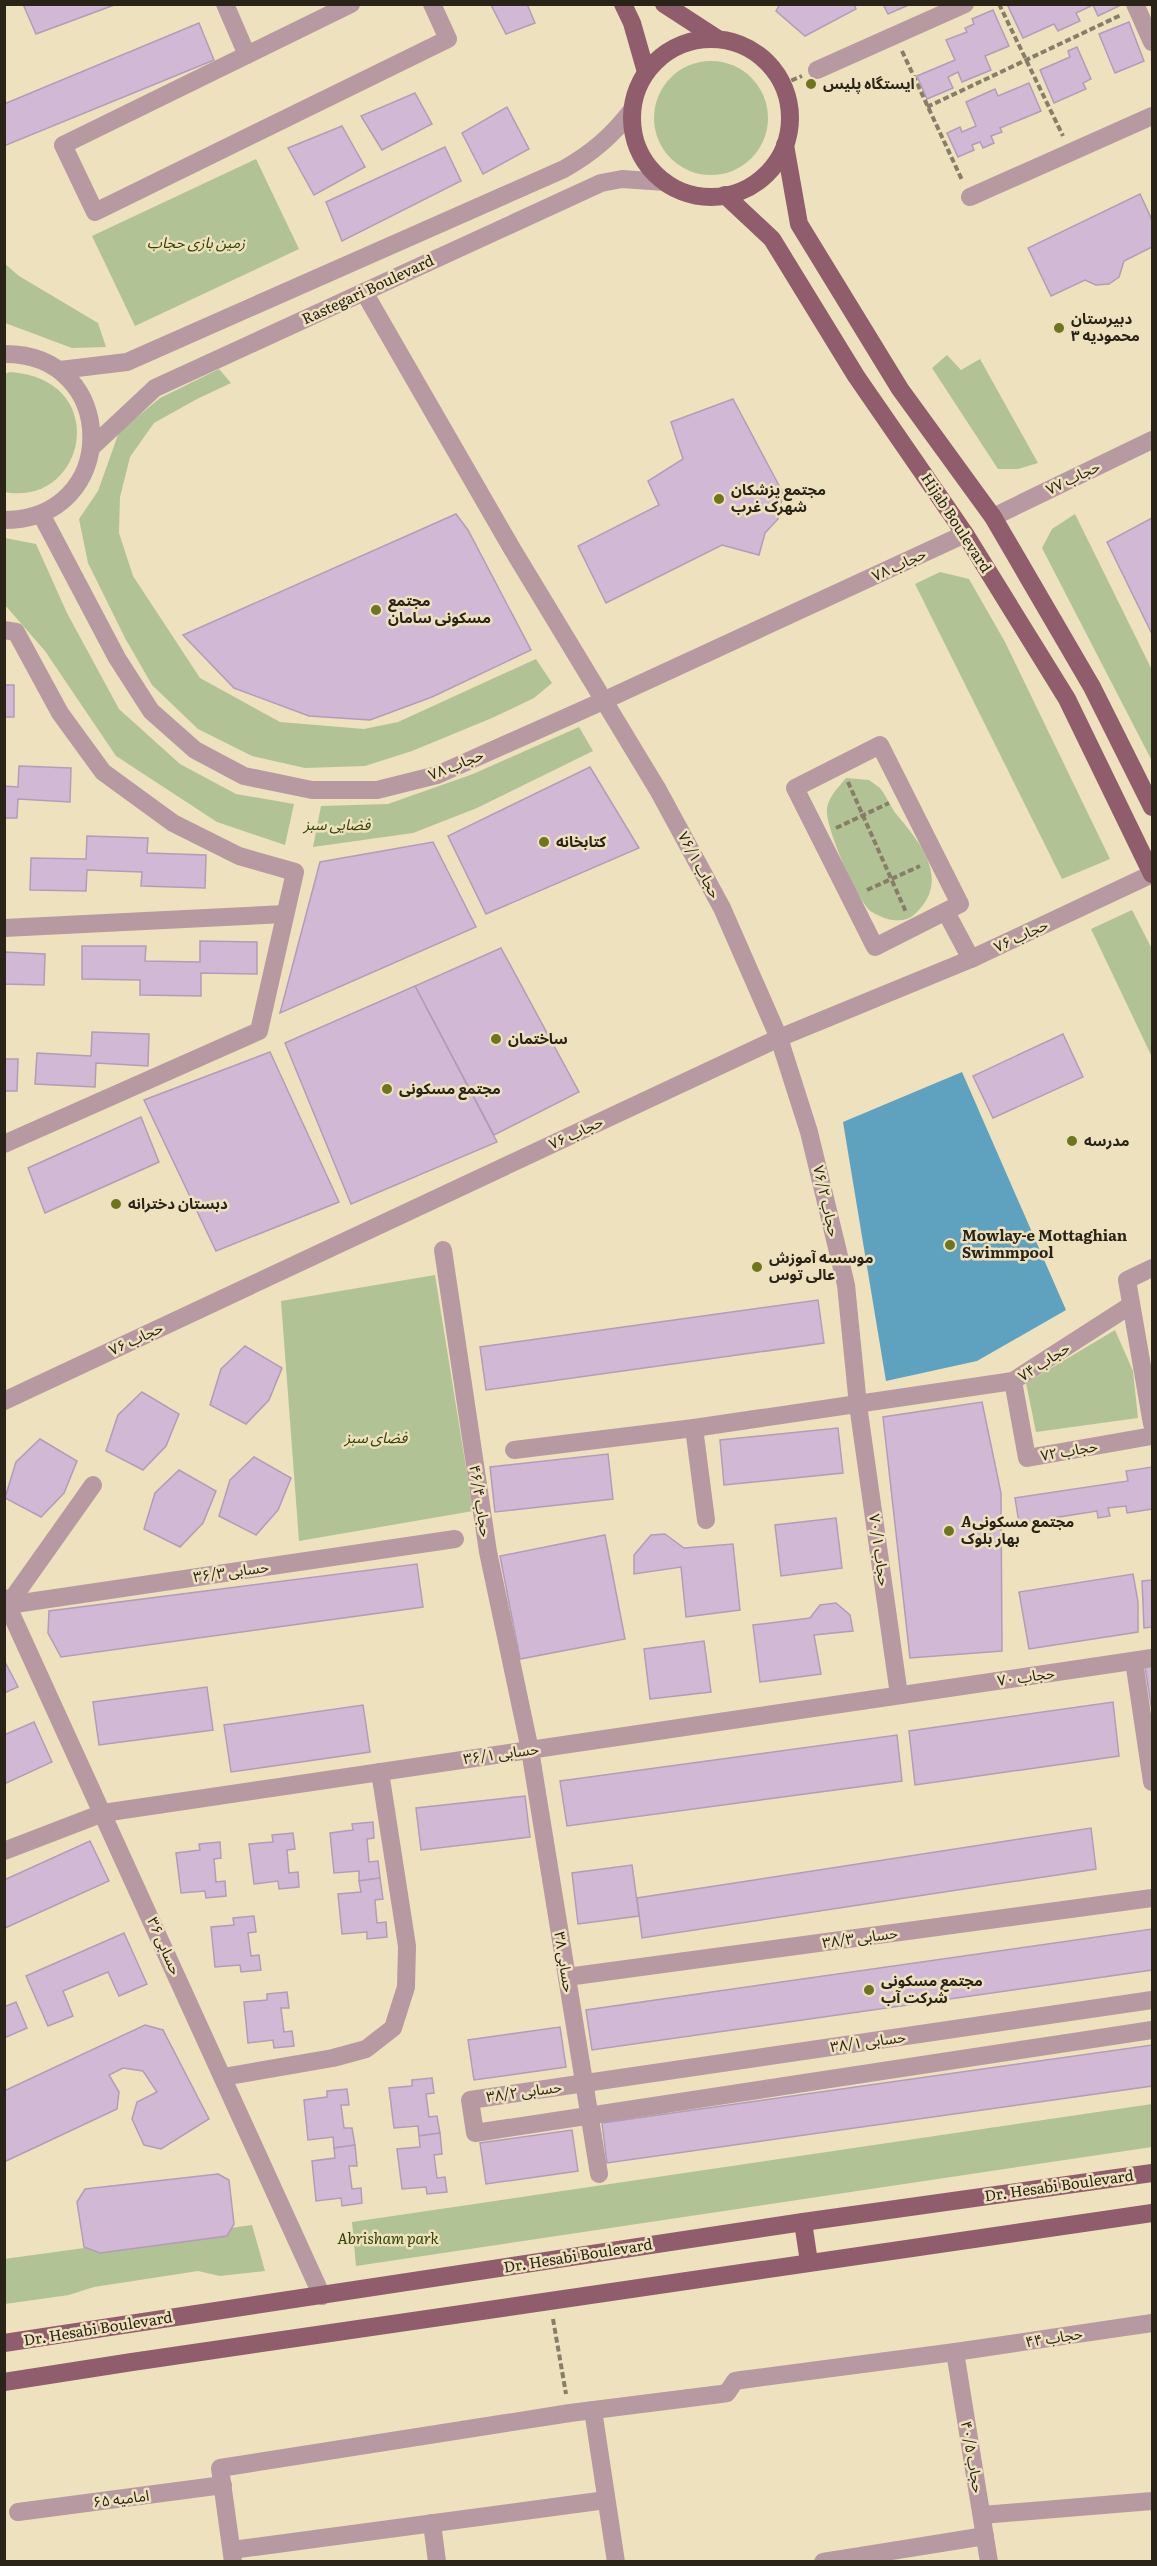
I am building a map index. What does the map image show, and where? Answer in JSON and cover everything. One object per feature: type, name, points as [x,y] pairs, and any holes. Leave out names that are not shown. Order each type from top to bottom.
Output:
[{"type":"main road","points":[[623,4],[632,22],[646,72]]},
{"type":"main road","points":[[664,4],[718,39]]},
{"type":"main road","points":[[718,39],[738,44],[756,53],[772,67],[783,84],[790,114],[785,145],[776,163],[762,178],[744,189],[725,195],[704,196],[684,192],[665,182],[650,168],[639,151],[633,131],[632,110],[636,90],[646,72],[660,57],[677,46],[697,40],[718,39]]},
{"type":"main road","name":"Hijab Boulevard","points":[[785,145],[800,224],[900,389],[993,517],[1092,687],[1152,807]]},
{"type":"main road","name":"Hijab Boulevard","points":[[725,195],[772,239],[856,376],[964,534],[1067,699],[1152,874]]},
{"type":"main road","name":"Dr. Hesabi Boulevard","points":[[4,2343],[803,2222],[1152,2173]]},
{"type":"main road","points":[[4,2382],[1152,2213]]},
{"type":"main road","points":[[803,2222],[809,2262]]},
{"type":"street","points":[[225,4],[247,55]]},
{"type":"street","points":[[351,4],[63,145],[95,213],[448,39],[432,4]]},
{"type":"street","points":[[817,70],[965,4]]},
{"type":"street","points":[[1136,6],[1152,42]]},
{"type":"street","name":"Rastegari Boulevard","points":[[60,370],[128,362],[564,169],[590,154],[613,134],[632,110]]},
{"type":"street","points":[[970,197],[1152,116]]},
{"type":"street","name":"Rastegari Boulevard","points":[[92,447],[155,388],[601,183],[622,179],[665,182]]},
{"type":"street","name":"حجاب ۷۶/۱","points":[[364,292],[603,701],[658,790],[722,908],[779,1038]]},
{"type":"street","points":[[4,354],[20,354],[41,359],[60,370],[75,386],[86,405],[92,426],[92,447],[87,469],[76,487],[60,503],[41,514],[20,520],[4,520]]},
{"type":"street","name":"حجاب ۷۷","points":[[993,517],[1152,440]]},
{"type":"street","name":"حجاب ۷۸","points":[[41,514],[117,658],[151,711],[195,750],[244,776],[312,790],[377,790],[437,774],[603,701],[964,534]]},
{"type":"street","points":[[4,630],[16,632],[60,713],[103,772],[173,823],[239,856],[295,872],[259,1031],[4,1144]]},
{"type":"street","points":[[880,745],[906,795],[960,904],[875,947],[795,788],[880,745]]},
{"type":"street","name":"حجاب ۷۶","points":[[4,1401],[779,1038],[971,959],[1152,874]]},
{"type":"street","points":[[946,912],[971,959]]},
{"type":"street","points":[[4,928],[285,914]]},
{"type":"street","name":"حجاب ۷۶/۲","points":[[779,1038],[809,1132],[846,1285],[858,1405]]},
{"type":"street","name":"حجاب ۴۶/۴","points":[[443,1250],[488,1552],[530,1750]]},
{"type":"street","points":[[1152,1268],[1127,1280],[1152,1424]]},
{"type":"street","name":"حجاب ۷۴","points":[[514,1450],[694,1428],[1013,1381],[1131,1305]]},
{"type":"street","name":"حجاب ۷۲","points":[[1013,1381],[1027,1458],[1152,1436]]},
{"type":"street","name":"حجاب ۷۰/۱","points":[[858,1405],[899,1695]]},
{"type":"street","points":[[694,1428],[706,1520]]},
{"type":"street","points":[[6,1601],[93,1485]]},
{"type":"street","name":"حسابی ۳۶/۳","points":[[6,1601],[455,1539]]},
{"type":"street","name":"حسابی ۳۶","points":[[6,1601],[322,2296]]},
{"type":"street","name":"حجاب ۷۰","points":[[899,1695],[1152,1658]]},
{"type":"street","points":[[1134,1660],[1152,1782]]},
{"type":"street","name":"حسابی ۳۶/۱","points":[[4,1851],[103,1813],[899,1695]]},
{"type":"street","name":"حسابی ۳۸","points":[[530,1750],[599,2174]]},
{"type":"street","points":[[223,2077],[333,2058],[366,2049],[393,2028],[406,1987],[407,1946],[380,1772]]},
{"type":"street","name":"حسابی ۳۸/۳","points":[[567,1977],[1152,1898]]},
{"type":"street","name":"حسابی ۳۸/۱","points":[[584,2084],[1152,2000]]},
{"type":"street","name":"حسابی ۳۸/۱","points":[[590,2116],[1152,2030]]},
{"type":"street","name":"حسابی ۳۸/۲","points":[[584,2084],[470,2100],[475,2133],[590,2116]]},
{"type":"street","name":"حجاب ۴۴","points":[[223,2485],[220,2468],[570,2413],[727,2393],[735,2381],[741,2380],[1152,2323]]},
{"type":"street","name":"حجاب ۴۰/۵","points":[[955,2352],[988,2562]]},
{"type":"street","points":[[593,2410],[616,2562]]},
{"type":"street","points":[[223,2485],[233,2556],[432,2523],[606,2500]]},
{"type":"street","name":"امامیه ۶۵","points":[[18,2512],[223,2485]]},
{"type":"street","points":[[982,2515],[1152,2501]]},
{"type":"street","points":[[432,2523],[437,2562]]},
{"type":"street","points":[[823,2562],[985,2536]]},
{"type":"path","points":[[999,4],[1071,152]]},
{"type":"path","points":[[927,107],[1136,6]]},
{"type":"path","points":[[895,36],[970,197]]},
{"type":"path","points":[[840,765],[913,928]]},
{"type":"path","points":[[819,836],[906,795]]},
{"type":"path","points":[[850,897],[937,858]]},
{"type":"path","points":[[549,2301],[570,2413]]},
{"type":"green space","points":[[711,61],[733,65],[751,78],[764,96],[768,118],[764,140],[751,158],[733,171],[711,175],[689,171],[671,158],[658,140],[654,118],[658,96],[671,78],[689,65]]},
{"type":"green space","name":"زمین بازی حجاب","points":[[256,159],[299,249],[135,326],[92,236]]},
{"type":"green space","points":[[4,263],[19,276],[98,323],[106,347],[72,348],[5,323]]},
{"type":"green space","points":[[947,355],[961,370],[980,359],[1038,463],[1018,469],[998,469],[932,368]]},
{"type":"green space","points":[[219,369],[231,383],[154,423],[130,457],[120,497],[119,533],[133,576],[200,678],[280,722],[364,729],[398,722],[536,659],[552,683],[534,698],[492,718],[412,751],[365,766],[305,768],[252,756],[198,729],[152,685],[125,638],[88,563],[79,519],[98,491],[119,432],[160,398]]},
{"type":"green space","points":[[10,372],[43,380],[64,396],[75,417],[76,441],[69,463],[54,481],[32,492],[4,492],[4,374]]},
{"type":"green space","points":[[1075,514],[1152,670],[1152,761],[1042,548],[1052,529]]},
{"type":"green space","points":[[5,538],[36,544],[67,613],[119,709],[180,764],[236,794],[294,804],[285,845],[217,822],[116,756],[45,651],[5,605]]},
{"type":"green space","points":[[940,572],[969,579],[1005,642],[1110,859],[1062,879],[915,584]]},
{"type":"green space","name":"فضایی سبز","points":[[579,727],[593,751],[477,808],[413,833],[313,847],[321,806],[388,804],[473,774]]},
{"type":"green space","points":[[846,778],[869,780],[880,788],[915,838],[929,863],[932,876],[931,889],[926,902],[910,917],[894,920],[872,912],[859,895],[844,866],[832,835],[827,808],[830,798]]},
{"type":"green space","points":[[1132,910],[1152,949],[1152,1057],[1091,929]]},
{"type":"green space","name":"فضای سبز","points":[[435,1275],[473,1511],[299,1541],[281,1301]]},
{"type":"green space","points":[[1115,1330],[1133,1371],[1138,1418],[1036,1432],[1026,1383]]},
{"type":"green space","name":"Abrisham park","points":[[1152,2104],[1152,2147],[356,2266],[352,2222]]},
{"type":"green space","points":[[252,2225],[265,2271],[220,2276],[198,2271],[94,2287],[69,2295],[5,2304],[4,2259]]},
{"type":"water","name":"Mowlay-e Mottaghian Swimmpool","points":[[962,1072],[1066,1310],[977,1361],[886,1381],[843,1122]]},
{"type":"building","points":[[23,4],[117,4],[36,34]]},
{"type":"building","points":[[527,4],[535,23],[506,34],[491,5]]},
{"type":"building","points":[[780,4],[854,4],[856,9],[805,36],[776,11]]},
{"type":"building","points":[[883,4],[911,4],[888,14]]},
{"type":"building","points":[[1007,4],[1121,5],[1098,16],[1093,5],[1076,13],[1080,21],[1058,31],[1054,24],[1023,38]]},
{"type":"building","points":[[993,10],[1009,46],[985,56],[991,70],[962,82],[958,72],[948,77],[953,88],[927,99],[917,76],[955,60],[946,40],[967,32],[965,28],[974,24],[972,19]]},
{"type":"building","points":[[1129,22],[1144,61],[1115,73],[1099,34]]},
{"type":"building","points":[[199,23],[214,60],[4,146],[4,104]]},
{"type":"building","points":[[1077,47],[1091,79],[1083,83],[1086,89],[1054,103],[1040,70],[1070,57],[1068,51]]},
{"type":"building","points":[[1029,83],[1041,111],[1000,128],[1002,132],[991,136],[994,143],[983,148],[980,142],[972,145],[974,150],[958,157],[947,133],[960,127],[962,132],[976,126],[966,102],[995,89],[998,96]]},
{"type":"building","points":[[415,93],[432,124],[382,150],[361,116]]},
{"type":"building","points":[[507,107],[529,149],[483,174],[462,133]]},
{"type":"building","points":[[342,126],[365,167],[314,195],[288,148]]},
{"type":"building","points":[[445,147],[461,181],[342,241],[326,202]]},
{"type":"building","points":[[1140,194],[1152,220],[1152,247],[1124,261],[1119,277],[1109,284],[1096,285],[1085,280],[1051,296],[1028,248]]},
{"type":"building","name":"مجتمع پزشکان شهرک غرب","points":[[733,399],[783,493],[778,519],[765,533],[759,555],[722,545],[606,603],[578,546],[659,505],[648,481],[683,459],[671,422]]},
{"type":"building","name":"مجتمع مسکونی سامان","points":[[456,514],[468,530],[531,650],[432,697],[370,720],[309,716],[234,688],[183,635]]},
{"type":"building","points":[[1152,518],[1152,634],[1107,542]]},
{"type":"building","points":[[4,685],[14,685],[14,717],[4,717]]},
{"type":"building","points":[[19,766],[71,768],[70,802],[18,799],[17,818],[4,818],[4,786],[18,787]]},
{"type":"building","name":"کتابخانه","points":[[590,767],[639,848],[486,914],[448,836]]},
{"type":"building","points":[[87,836],[148,838],[147,853],[206,855],[205,888],[141,886],[142,872],[87,870],[86,891],[30,890],[31,858],[86,859]]},
{"type":"building","points":[[433,842],[476,927],[280,1013],[320,862]]},
{"type":"building","points":[[200,941],[257,942],[257,974],[201,973],[201,996],[140,995],[140,980],[82,979],[82,946],[146,946],[145,961],[200,962]]},
{"type":"building","name":"ساختمان","points":[[501,948],[579,1092],[494,1135],[415,986]]},
{"type":"building","points":[[4,952],[45,954],[44,985],[4,984]]},
{"type":"building","name":"مجتمع مسکونی","points":[[415,986],[497,1142],[351,1204],[285,1043]]},
{"type":"building","points":[[92,1032],[149,1034],[148,1066],[96,1063],[95,1087],[35,1084],[37,1053],[91,1056]]},
{"type":"building","points":[[1063,1034],[1083,1077],[993,1118],[973,1076]]},
{"type":"building","points":[[270,1052],[339,1202],[216,1251],[144,1100]]},
{"type":"building","points":[[4,1059],[18,1059],[17,1091],[4,1091]]},
{"type":"building","points":[[141,1117],[159,1162],[45,1213],[28,1168]]},
{"type":"building","points":[[818,1300],[824,1343],[486,1390],[480,1347]]},
{"type":"building","points":[[245,1346],[282,1368],[269,1400],[246,1424],[210,1405],[221,1369]]},
{"type":"building","points":[[142,1392],[179,1414],[166,1446],[143,1470],[106,1451],[118,1415]]},
{"type":"building","name":"Aمجتمع مسکونی بهار بلوک","points":[[982,1402],[1001,1493],[1002,1651],[910,1658],[883,1417]]},
{"type":"building","points":[[838,1428],[843,1473],[724,1485],[720,1440]]},
{"type":"building","points":[[40,1439],[77,1461],[64,1493],[41,1517],[5,1498],[16,1462]]},
{"type":"building","points":[[608,1454],[613,1499],[495,1512],[490,1467]]},
{"type":"building","points":[[254,1457],[291,1478],[278,1510],[256,1535],[219,1516],[230,1480]]},
{"type":"building","points":[[1152,1467],[1152,1509],[1127,1513],[1126,1506],[1108,1508],[1110,1516],[1098,1518],[1097,1511],[1053,1518],[1054,1526],[1043,1528],[1041,1520],[1019,1523],[1015,1498],[1128,1481],[1126,1471]]},
{"type":"building","points":[[179,1470],[216,1491],[203,1523],[180,1547],[144,1529],[155,1493]]},
{"type":"building","points":[[836,1518],[842,1568],[781,1576],[775,1525]]},
{"type":"building","points":[[665,1534],[684,1548],[733,1544],[740,1610],[686,1617],[681,1567],[634,1574],[634,1555],[651,1535]]},
{"type":"building","points":[[605,1535],[625,1639],[520,1659],[500,1556]]},
{"type":"building","points":[[417,1564],[423,1607],[61,1657],[48,1633],[49,1611]]},
{"type":"building","points":[[1133,1574],[1138,1602],[1138,1632],[1029,1649],[1019,1592]]},
{"type":"building","points":[[1152,1580],[1152,1627],[1144,1628],[1142,1581]]},
{"type":"building","points":[[836,1603],[850,1615],[853,1631],[814,1635],[821,1674],[760,1682],[753,1625],[810,1618],[820,1605]]},
{"type":"building","points":[[704,1641],[711,1692],[650,1699],[644,1649]]},
{"type":"building","points":[[4,1660],[18,1687],[4,1693]]},
{"type":"building","points":[[1152,1666],[1152,1711],[1145,1667]]},
{"type":"building","points":[[207,1687],[213,1730],[99,1745],[93,1702]]},
{"type":"building","points":[[1113,1702],[1119,1756],[915,1785],[909,1731]]},
{"type":"building","points":[[363,1705],[370,1752],[231,1772],[224,1725]]},
{"type":"building","points":[[34,1722],[52,1762],[4,1784],[4,1735]]},
{"type":"building","points":[[897,1735],[902,1781],[567,1826],[560,1781]]},
{"type":"building","points":[[525,1796],[530,1837],[421,1850],[416,1808]]},
{"type":"building","points":[[373,1822],[374,1838],[367,1839],[369,1862],[378,1861],[380,1878],[359,1881],[359,1871],[334,1873],[330,1833],[353,1830],[352,1824]]},
{"type":"building","points":[[1091,1828],[1096,1869],[642,1938],[637,1898]]},
{"type":"building","points":[[293,1833],[295,1849],[287,1850],[289,1873],[298,1872],[299,1887],[279,1889],[278,1881],[254,1884],[249,1844],[273,1842],[272,1835]]},
{"type":"building","points":[[90,1841],[109,1881],[5,1928],[4,1880]]},
{"type":"building","points":[[220,1842],[221,1858],[214,1859],[216,1882],[225,1881],[226,1896],[206,1898],[205,1891],[181,1893],[176,1853],[200,1850],[199,1844]]},
{"type":"building","points":[[632,1865],[639,1916],[578,1924],[572,1873]]},
{"type":"building","points":[[380,1878],[383,1899],[375,1900],[377,1923],[386,1922],[387,1937],[367,1939],[367,1932],[342,1934],[338,1894],[361,1892],[359,1881]]},
{"type":"building","points":[[254,1916],[256,1932],[248,1933],[251,1956],[259,1955],[261,1970],[241,1972],[240,1965],[215,1967],[211,1927],[234,1925],[233,1918]]},
{"type":"building","name":"مجتمع مسکونی شرکت آب","points":[[1152,1929],[1152,1970],[592,2050],[586,2010]]},
{"type":"building","points":[[124,1933],[147,1984],[119,1996],[108,1972],[63,1991],[73,2016],[48,2026],[26,1976]]},
{"type":"building","points":[[287,1992],[289,2008],[281,2008],[284,2032],[292,2031],[294,2046],[274,2048],[273,2040],[248,2043],[244,2002],[267,2000],[267,1994]]},
{"type":"building","points":[[16,2002],[27,2028],[4,2038],[4,2007]]},
{"type":"building","points":[[145,2025],[163,2030],[209,2119],[161,2149],[144,2145],[132,2119],[137,2102],[157,2092],[143,2071],[123,2068],[109,2075],[119,2092],[117,2109],[4,2162],[4,2091]]},
{"type":"building","points":[[560,2027],[566,2067],[474,2080],[468,2040]]},
{"type":"building","points":[[1152,2045],[1152,2086],[607,2163],[602,2123]]},
{"type":"building","points":[[432,2078],[434,2093],[426,2094],[429,2117],[437,2116],[440,2133],[419,2136],[418,2126],[394,2128],[389,2088],[412,2086],[412,2080]]},
{"type":"building","points":[[347,2089],[349,2105],[341,2105],[344,2128],[352,2128],[355,2145],[334,2148],[333,2137],[308,2140],[304,2100],[327,2097],[327,2091]]},
{"type":"building","points":[[572,2130],[578,2171],[486,2184],[480,2143]]},
{"type":"building","points":[[440,2133],[442,2154],[434,2155],[437,2178],[445,2177],[447,2192],[427,2194],[426,2187],[402,2189],[397,2149],[420,2147],[419,2136]]},
{"type":"building","points":[[355,2145],[357,2166],[349,2166],[352,2189],[361,2188],[362,2203],[342,2206],[341,2198],[316,2201],[312,2161],[335,2158],[334,2148]]},
{"type":"building","points":[[218,2174],[229,2180],[234,2224],[227,2236],[100,2253],[84,2247],[77,2202],[85,2189]]},
{"type":"place","name":"ایستگاه پلیس","points":[[811,84]]},
{"type":"place","name":"دبیرستان محمودیه ۳","points":[[1059,328]]},
{"type":"place","name":"مجتمع پزشکان شهرک غرب","points":[[719,499]]},
{"type":"place","name":"مجتمع مسکونی سامان","points":[[376,610]]},
{"type":"place","name":"کتابخانه","points":[[544,842]]},
{"type":"place","name":"ساختمان","points":[[496,1039]]},
{"type":"place","name":"مجتمع مسکونی","points":[[387,1089]]},
{"type":"place","name":"مدرسه","points":[[1072,1141]]},
{"type":"place","name":"دبستان دخترانه","points":[[116,1204]]},
{"type":"place","name":"Mowlay-e Mottaghian Swimmpool","points":[[950,1245]]},
{"type":"place","name":"موسسه آموزش عالی توس","points":[[757,1267]]},
{"type":"place","name":"Aمجتمع مسکونی بهار بلوک","points":[[949,1531]]},
{"type":"place","name":"مجتمع مسکونی شرکت آب","points":[[869,1990]]}]
